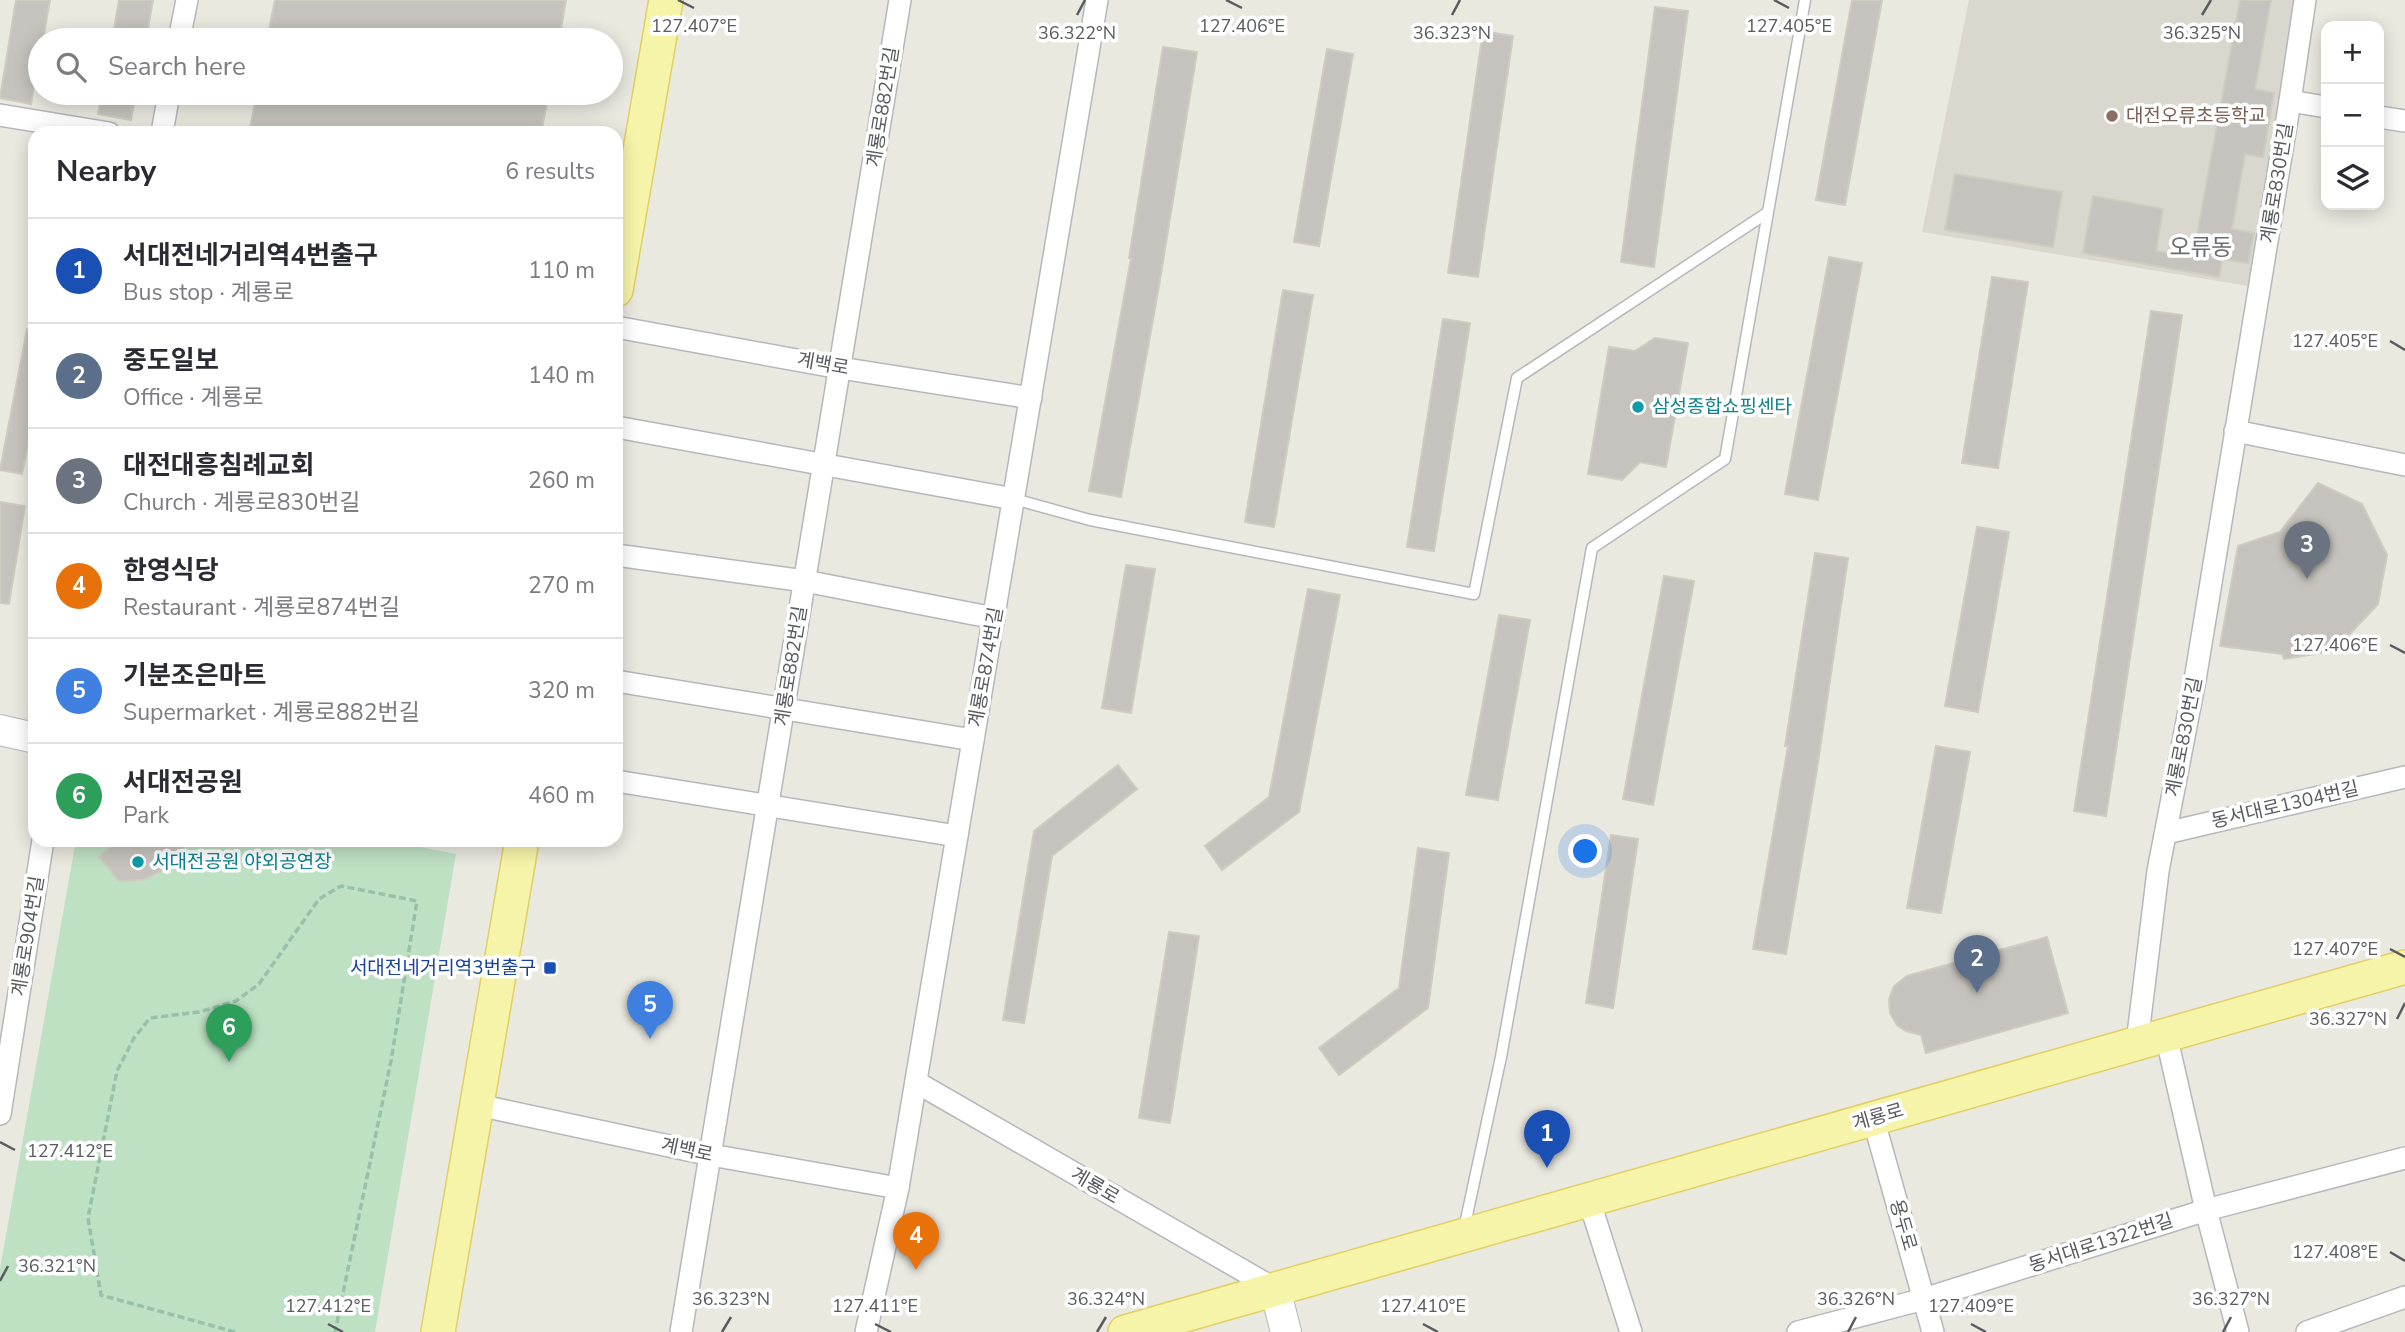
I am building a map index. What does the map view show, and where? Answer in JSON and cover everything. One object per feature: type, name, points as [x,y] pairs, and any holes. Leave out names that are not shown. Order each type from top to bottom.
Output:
[{"type":"main road","points":[[623,249],[666,0]]},
{"type":"main road","points":[[0,730],[28,736]]},
{"type":"main road","points":[[439,1326],[521,847]]},
{"type":"main road","name":"계룡로","points":[[1125,1332],[2405,967]]},
{"type":"main road","points":[[1275,1289],[1286,1332]]},
{"type":"street","points":[[181,28],[187,0]]},
{"type":"street","name":"계룡로882번길","points":[[681,1332],[900,0]]},
{"type":"street","name":"계룡로874번길","points":[[866,1332],[898,1188],[1097,0]]},
{"type":"street","name":"계룡로830번길","points":[[2151,1039],[2158,871],[2195,680],[2305,0]]},
{"type":"street","name":"계룡로830번길","points":[[2290,101],[2321,106]]},
{"type":"street","points":[[163,126],[167,105]]},
{"type":"street","points":[[0,115],[67,126]]},
{"type":"street","points":[[2384,118],[2405,121]]},
{"type":"street","name":"계백로","points":[[623,328],[840,368],[1031,398]]},
{"type":"street","points":[[623,428],[1014,499]]},
{"type":"street","points":[[2235,431],[2405,465]]},
{"type":"street","points":[[623,556],[805,580],[994,618]]},
{"type":"street","points":[[623,682],[974,740]]},
{"type":"street","name":"동서대로1304번길","points":[[2166,833],[2405,777]]},
{"type":"street","points":[[623,782],[957,836]]},
{"type":"street","name":"계룡로904번길","points":[[0,1114],[42,847]]},
{"type":"street","points":[[2151,1039],[2206,1210],[2238,1332]]},
{"type":"street","name":"계룡로","points":[[916,1082],[1275,1289]]},
{"type":"street","name":"계백로","points":[[478,1105],[711,1155],[898,1188]]},
{"type":"street","name":"용두로","points":[[1873,1118],[1933,1332]]},
{"type":"street","name":"동서대로1322번길","points":[[1798,1332],[1924,1299],[2206,1210],[2405,1158]]},
{"type":"street","points":[[1589,1200],[1631,1332]]},
{"type":"street","points":[[2307,1332],[2405,1297]]},
{"type":"lane","points":[[1463,1236],[1501,1056],[1592,548],[1725,459],[1805,0]]},
{"type":"lane","points":[[1014,499],[1090,520],[1474,594],[1517,377],[1767,214]]},
{"type":"path","points":[[235,1332],[101,1295],[88,1218],[117,1070],[134,1038],[150,1018],[199,1012],[236,1001],[259,984],[319,899],[341,886],[417,901],[391,1061],[335,1332]]},
{"type":"shaded area","name":"대전오류초등학교","points":[[1969,0],[2296,0],[2254,287],[1922,232]]},
{"type":"green space","points":[[75,847],[420,847],[456,854],[375,1332],[0,1332],[0,1269]]},
{"type":"building","points":[[16,0],[50,0],[45,28],[28,28],[28,103],[0,98]]},
{"type":"building","points":[[119,0],[153,0],[148,28],[114,28]]},
{"type":"building","points":[[275,0],[566,0],[561,28],[269,28]]},
{"type":"building","points":[[1852,0],[1882,0],[1845,205],[1816,200]]},
{"type":"building","points":[[2240,0],[2271,0],[2255,89],[2274,93],[2263,157],[2245,154],[2232,229],[2254,233],[2248,263],[2222,259],[2219,277],[2083,253],[2093,196],[2163,209],[2156,251],[2193,257]]},
{"type":"building","points":[[1655,7],[1688,11],[1654,267],[1621,262]]},
{"type":"building","points":[[1483,31],[1513,36],[1478,277],[1448,273]]},
{"type":"building","points":[[1163,47],[1197,52],[1121,497],[1089,491],[1131,258]]},
{"type":"building","points":[[1327,49],[1353,54],[1319,246],[1294,242]]},
{"type":"building","points":[[100,105],[134,105],[131,120],[98,114]]},
{"type":"building","points":[[255,105],[547,105],[542,126],[250,126]]},
{"type":"building","points":[[1955,174],[2062,192],[2053,247],[1945,230]]},
{"type":"building","points":[[1829,257],[1862,263],[1818,500],[1785,494]]},
{"type":"building","points":[[1992,277],[2028,282],[1998,468],[1962,463]]},
{"type":"building","points":[[1283,290],[1313,295],[1274,527],[1245,522]]},
{"type":"building","points":[[2151,311],[2182,315],[2106,816],[2074,811]]},
{"type":"building","points":[[1443,319],[1470,323],[1434,551],[1407,547]]},
{"type":"building","points":[[28,329],[28,444],[22,474],[0,470]]},
{"type":"building","name":"삼성종합쇼핑센타","points":[[1655,338],[1688,343],[1666,467],[1640,462],[1622,480],[1588,474],[1609,347],[1635,351]]},
{"type":"building","points":[[2318,483],[2362,504],[2387,555],[2378,604],[2334,651],[2284,659],[2282,654],[2220,646],[2238,546],[2280,532]]},
{"type":"building","points":[[0,502],[25,506],[9,604],[0,603]]},
{"type":"building","points":[[1977,527],[2009,532],[1978,712],[1945,706]]},
{"type":"building","points":[[1815,553],[1848,558],[1786,954],[1753,949],[1788,746],[1785,746]]},
{"type":"building","points":[[1126,565],[1155,569],[1131,713],[1102,708]]},
{"type":"building","points":[[1664,576],[1694,581],[1653,805],[1623,799]]},
{"type":"building","points":[[1308,589],[1340,595],[1299,812],[1222,870],[1205,846],[1269,797]]},
{"type":"building","points":[[1499,615],[1530,620],[1498,800],[1466,795]]},
{"type":"building","points":[[1936,746],[1970,752],[1941,913],[1907,908]]},
{"type":"building","points":[[1118,765],[1137,789],[1052,856],[1024,1023],[1003,1020],[1034,831]]},
{"type":"building","points":[[1611,835],[1638,839],[1613,1008],[1586,1003]]},
{"type":"building","name":"서대전공원 야외공연장","points":[[110,847],[184,847],[169,867],[144,880],[119,881],[99,857]]},
{"type":"building","points":[[1418,848],[1449,853],[1428,1008],[1339,1075],[1319,1048],[1399,988]]},
{"type":"building","points":[[1169,932],[1199,936],[1170,1123],[1139,1118]]},
{"type":"building","points":[[2047,937],[2068,1013],[1926,1053],[1921,1035],[1897,1025],[1890,1013],[1889,999],[1894,986],[1907,976]]},
{"type":"place","name":"대전오류초등학교","points":[[2112,116]]},
{"type":"place","name":"삼성종합쇼핑센타","points":[[1638,407]]},
{"type":"place","name":"대전대흥침례교회","points":[[2307,579]]},
{"type":"place","name":"서대전공원 야외공연장","points":[[138,862]]},
{"type":"place","name":"서대전네거리역3번출구","points":[[550,968]]},
{"type":"place","name":"중도일보","points":[[1977,993]]},
{"type":"place","name":"기분조은마트","points":[[650,1039]]},
{"type":"place","name":"서대전공원","points":[[229,1062]]},
{"type":"place","name":"서대전네거리역4번출구","points":[[1547,1168]]},
{"type":"place","name":"한영식당","points":[[916,1270]]},
{"type":"district","name":"오류동","points":[[2201,247]]}]
